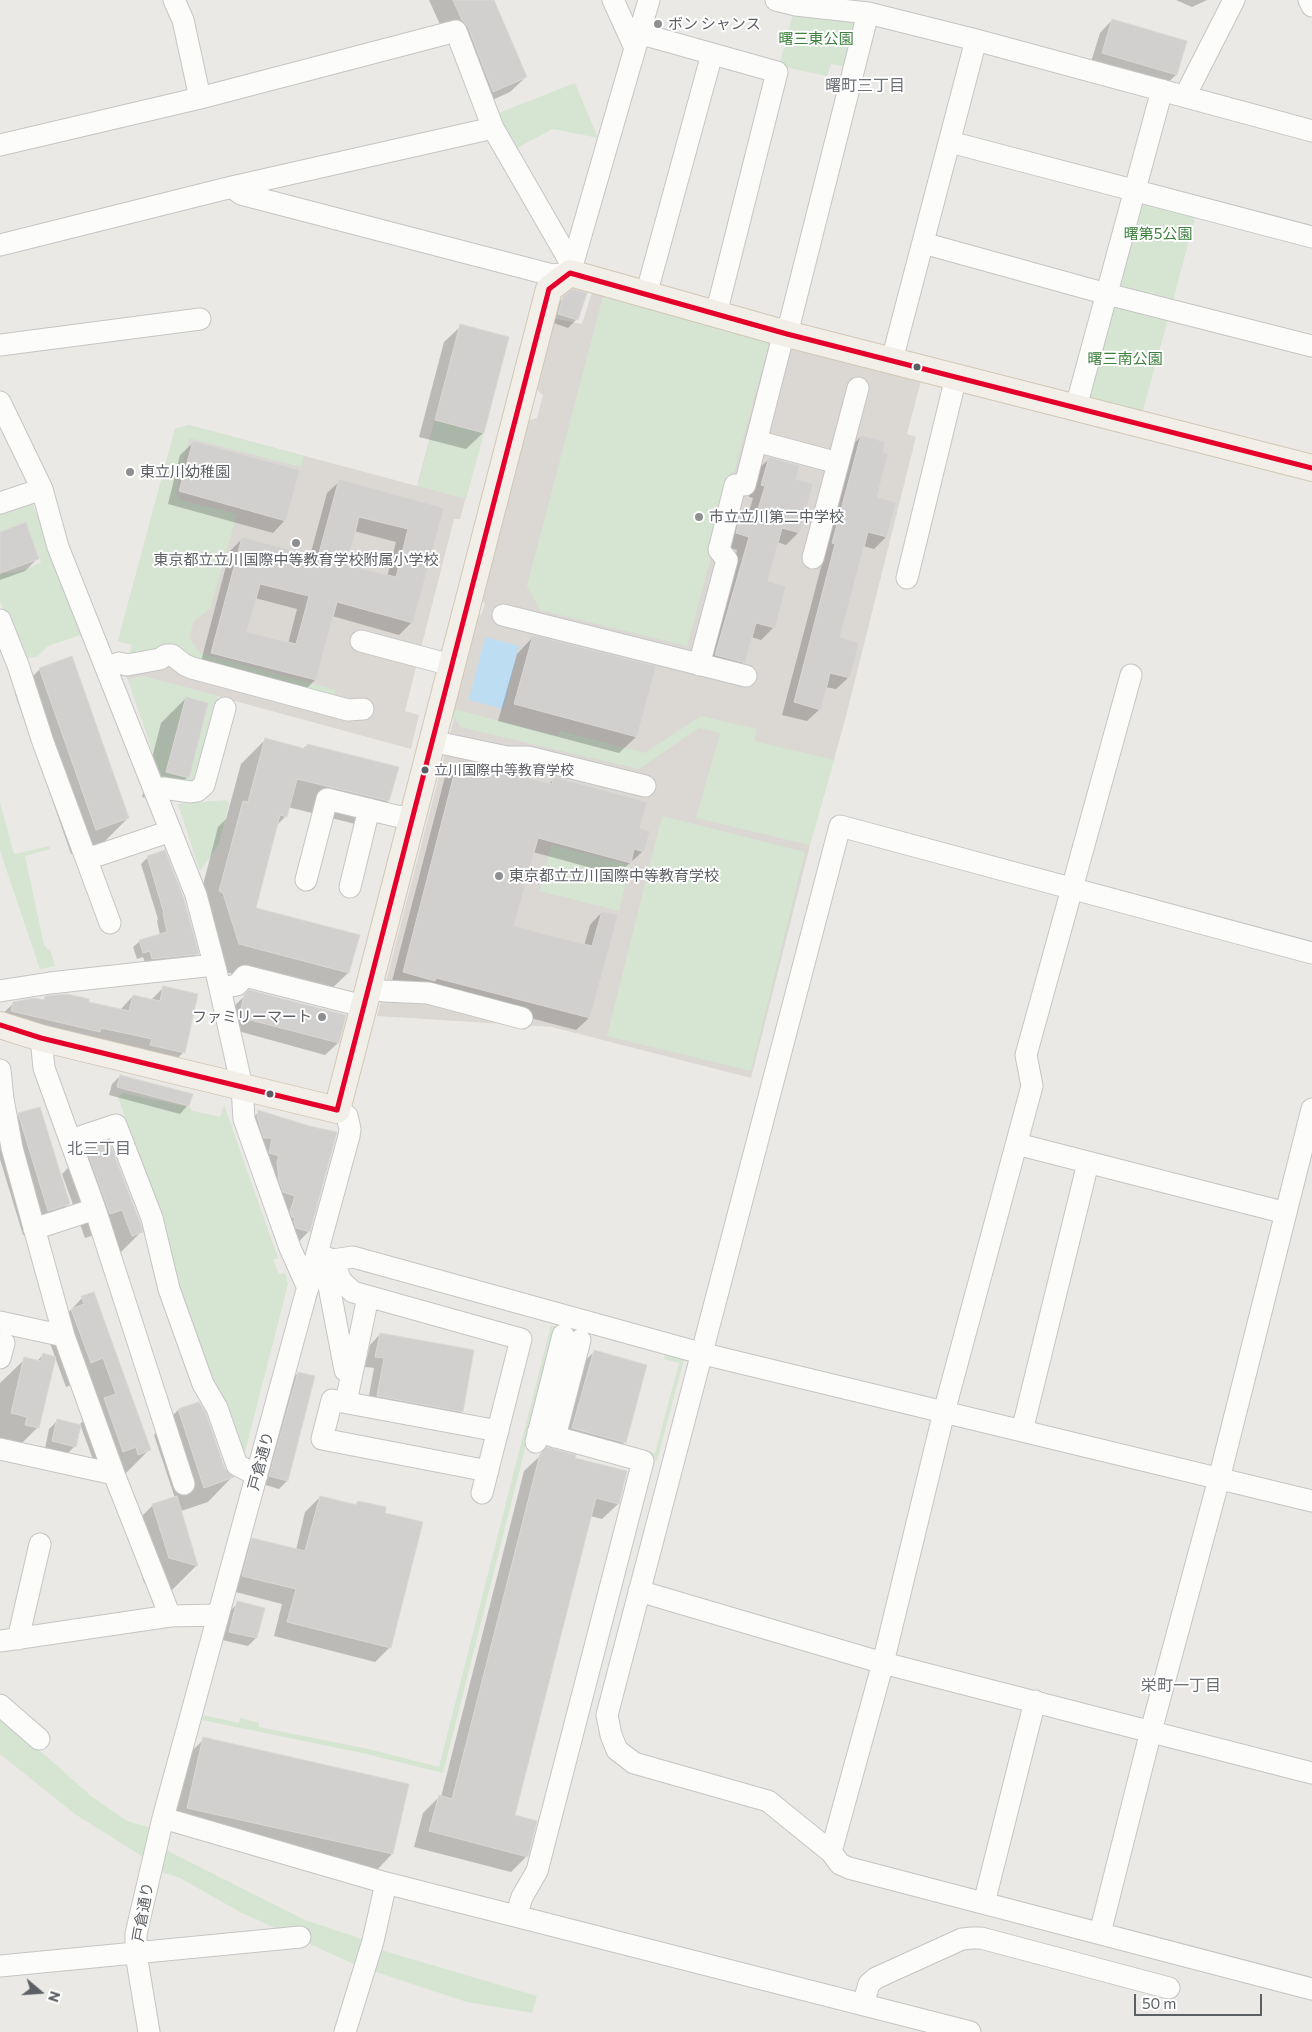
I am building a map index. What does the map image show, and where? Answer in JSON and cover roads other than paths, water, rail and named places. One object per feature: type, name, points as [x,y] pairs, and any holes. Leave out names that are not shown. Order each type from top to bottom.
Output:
[{"type":"main road","points":[[0,1030],[41,1038],[337,1110],[549,289],[572,270],[646,295],[788,334],[1311,465]]},
{"type":"street","points":[[174,0],[183,20],[200,98]]},
{"type":"street","points":[[613,0],[636,39],[712,54],[777,72],[716,314]]},
{"type":"street","points":[[572,270],[636,39],[649,0]]},
{"type":"street","points":[[1185,96],[1234,0]]},
{"type":"street","points":[[1309,0],[1312,6]]},
{"type":"street","points":[[789,2],[868,14],[976,40],[1312,131]]},
{"type":"street","points":[[700,665],[727,560],[719,550],[736,485],[745,485],[782,340],[788,334],[868,14]]},
{"type":"street","points":[[0,145],[200,98],[456,32],[493,128],[572,270]]},
{"type":"street","points":[[892,360],[976,40]]},
{"type":"street","points":[[646,295],[712,54]]},
{"type":"street","points":[[1076,406],[1162,90]]},
{"type":"street","points":[[0,245],[232,187],[493,128]]},
{"type":"street","points":[[950,142],[1312,238]]},
{"type":"street","points":[[232,187],[241,194],[542,273],[552,275],[572,270]]},
{"type":"street","points":[[923,243],[1107,294],[1312,346]]},
{"type":"street","points":[[0,345],[200,319]]},
{"type":"street","points":[[907,578],[956,377]]},
{"type":"street","points":[[813,558],[858,388]]},
{"type":"street","points":[[0,402],[42,489],[58,548],[196,895],[220,988],[242,1087],[244,1119],[290,1248],[308,1288]]},
{"type":"street","points":[[756,441],[838,463]]},
{"type":"street","points":[[0,503],[42,489]]},
{"type":"street","points":[[503,615],[746,676]]},
{"type":"street","points":[[0,620],[18,665],[43,742],[110,923]]},
{"type":"street","points":[[362,641],[451,665]]},
{"type":"street","points":[[106,668],[119,663],[127,665],[172,655],[184,665],[192,668],[348,710],[363,709]]},
{"type":"street","points":[[831,1852],[883,1663],[944,1412],[1032,1086],[1026,1056],[1131,675]]},
{"type":"street","points":[[156,791],[163,788],[191,792],[204,785],[225,708]]},
{"type":"street","points":[[432,741],[506,757],[528,758],[645,786]]},
{"type":"street","points":[[306,880],[327,799],[411,818]]},
{"type":"street","points":[[350,888],[370,809]]},
{"type":"street","points":[[1312,953],[840,826],[704,1354],[607,1715],[617,1750],[634,1763],[768,1801],[831,1852],[840,1864],[849,1868],[1312,1989]]},
{"type":"street","points":[[87,859],[171,831]]},
{"type":"street","points":[[0,991],[50,983],[214,965]]},
{"type":"street","points":[[220,988],[237,985],[246,976],[366,997],[384,991],[428,992],[522,1018]]},
{"type":"street","points":[[41,1038],[44,1068],[95,1209],[184,1484]]},
{"type":"street","points":[[0,1070],[6,1146],[34,1229],[64,1336],[114,1474],[170,1616]]},
{"type":"street","name":"戸倉通り","points":[[149,2032],[136,1954],[136,1934],[163,1818],[308,1288],[326,1257],[350,1129],[348,1116],[337,1110]]},
{"type":"street","points":[[1100,1933],[1219,1479],[1312,1110]]},
{"type":"street","points":[[71,1140],[116,1125],[152,1218],[168,1288],[203,1384],[217,1408],[237,1465],[257,1475]]},
{"type":"street","points":[[1017,1144],[1286,1213]]},
{"type":"street","points":[[1022,1431],[1088,1163]]},
{"type":"street","points":[[34,1229],[95,1209]]},
{"type":"street","points":[[326,1257],[353,1257],[704,1354],[1312,1501]]},
{"type":"street","points":[[326,1257],[341,1281],[353,1292],[521,1339],[482,1493]]},
{"type":"street","points":[[326,1257],[328,1281],[345,1370],[352,1371]]},
{"type":"street","points":[[346,1402],[368,1297]]},
{"type":"street","points":[[0,1322],[64,1336]]},
{"type":"street","points":[[516,1916],[522,1897],[537,1871],[643,1461],[543,1437],[571,1338]]},
{"type":"street","points":[[488,1471],[322,1440],[332,1400],[498,1431]]},
{"type":"street","points":[[0,1449],[114,1474]]},
{"type":"street","points":[[40,1544],[9,1640],[170,1616],[218,1615]]},
{"type":"street","points":[[639,1591],[883,1663],[1312,1773]]},
{"type":"street","points":[[984,1903],[1035,1701]]},
{"type":"street","points":[[0,1705],[39,1739]]},
{"type":"street","points":[[163,1818],[386,1883],[970,2032]]},
{"type":"street","points":[[345,2032],[373,1941],[386,1883]]},
{"type":"street","points":[[0,1966],[300,1937]]},
{"type":"street","points":[[863,2005],[869,1984],[876,1978],[962,1939],[972,1938],[982,1938],[1169,1988]]},
{"type":"water","points":[[485,637],[519,646],[503,709],[469,700]]},
{"type":"place","name":"ボン シャンス","points":[[658,24]]},
{"type":"place","name":"東立川幼稚園","points":[[130,472]]},
{"type":"place","name":"市立立川第二中学校","points":[[699,517]]},
{"type":"place","name":"東京都立立川国際中等教育学校附属小学校","points":[[296,543]]},
{"type":"place","name":"立川国際中等教育学校","points":[[425,770]]},
{"type":"place","name":"東京都立立川国際中等教育学校","points":[[499,876]]},
{"type":"place","name":"ファミリーマート","points":[[322,1017]]},
{"type":"district","name":"曙町三丁目","points":[[865,86]]},
{"type":"district","name":"北三丁目","points":[[99,1149]]},
{"type":"district","name":"栄町一丁目","points":[[1181,1686]]},
{"type":"park label","name":"曙三東公園","points":[[816,39]]},
{"type":"park label","name":"曙第5公園","points":[[1158,234]]},
{"type":"park label","name":"曙三南公園","points":[[1125,359]]}]
